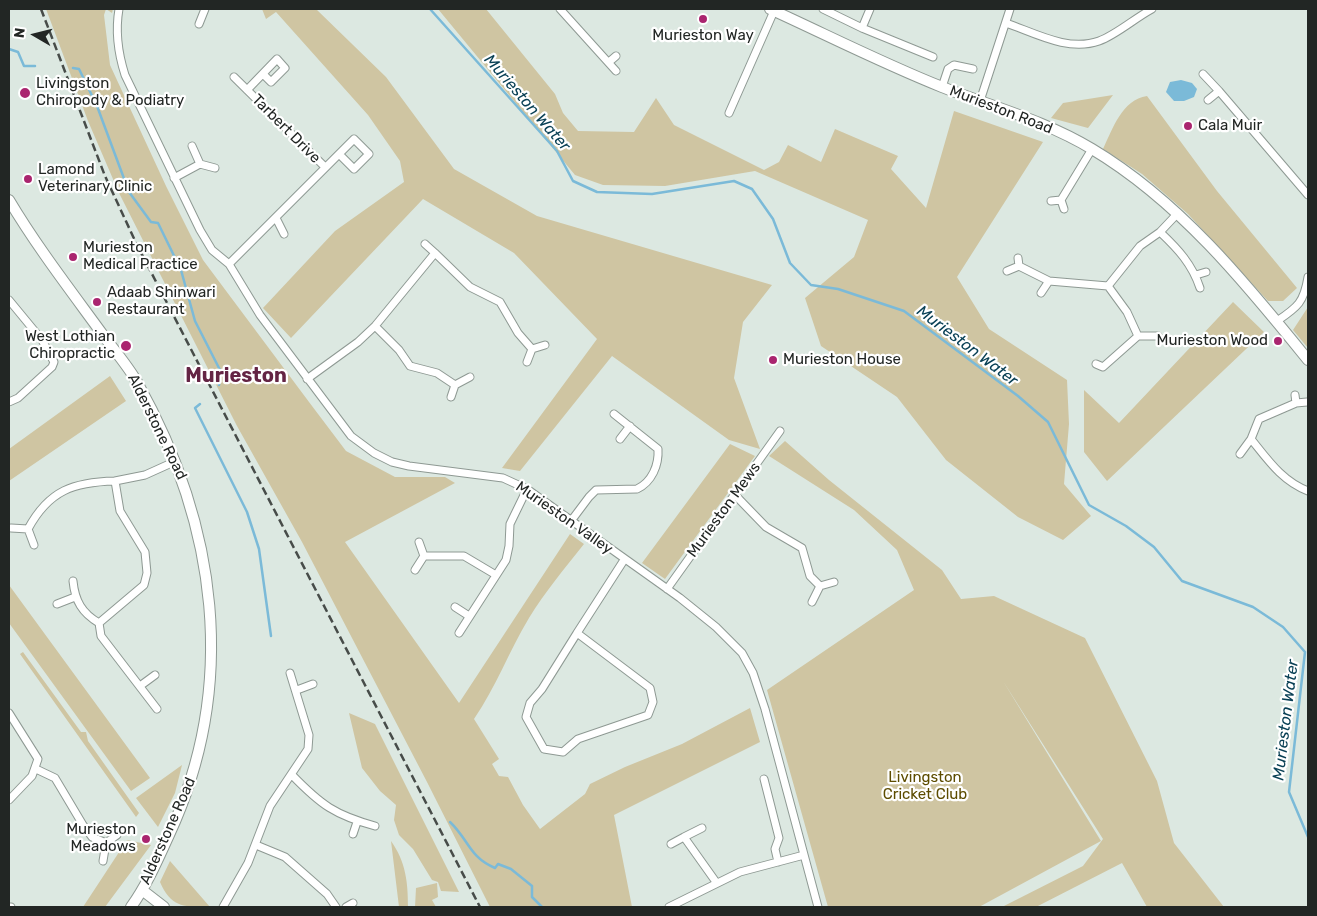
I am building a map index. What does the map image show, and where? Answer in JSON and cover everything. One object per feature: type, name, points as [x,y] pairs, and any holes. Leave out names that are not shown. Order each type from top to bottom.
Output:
[{"type":"street","name":"Murieston Valley","points":[[118,9],[116,32],[119,54],[125,75],[174,178],[212,250],[229,264],[260,315],[351,436],[374,453],[392,462],[503,478],[527,489],[666,589],[732,642],[742,653],[753,673],[765,709],[818,907]]},
{"type":"street","points":[[199,24],[206,9]]},
{"type":"street","points":[[560,9],[616,71]]},
{"type":"street","points":[[823,9],[862,28],[933,57]]},
{"type":"street","points":[[862,28],[870,9]]},
{"type":"street","points":[[980,101],[1010,9]]},
{"type":"street","points":[[1006,23],[1061,42],[1081,45],[1100,40],[1152,9]]},
{"type":"street","points":[[730,113],[772,10]]},
{"type":"street","name":"Murieston Road","points":[[772,10],[942,87],[1042,123],[1092,149],[1138,180],[1178,213],[1277,321],[1308,360]]},
{"type":"street","points":[[609,62],[616,56]]},
{"type":"street","points":[[942,87],[948,69],[954,65],[973,69]]},
{"type":"street","name":"Tarbert Drive","points":[[247,90],[262,74]]},
{"type":"street","points":[[1203,74],[1308,195]]},
{"type":"street","name":"Tarbert Drive","points":[[234,77],[325,167]]},
{"type":"street","points":[[1208,100],[1219,91]]},
{"type":"street","points":[[734,104],[742,107]]},
{"type":"street","points":[[192,146],[200,164]]},
{"type":"street","points":[[1064,209],[1061,200],[1092,149]]},
{"type":"street","name":"Tarbert Drive","points":[[229,264],[339,154]]},
{"type":"street","points":[[174,178],[200,164],[215,168]]},
{"type":"street","points":[[1051,201],[1061,200]]},
{"type":"street","name":"Alderstone Road","points":[[10,205],[137,382],[176,461],[186,486],[206,576],[210,623],[211,672],[206,714],[191,782],[175,822],[142,890],[133,904]]},
{"type":"street","points":[[1108,286],[1140,246],[1160,232],[1178,213]]},
{"type":"street","points":[[276,218],[284,234]]},
{"type":"street","points":[[1160,232],[1182,253],[1196,275],[1200,288]]},
{"type":"street","points":[[425,244],[470,287],[500,302],[518,333],[532,349]]},
{"type":"street","points":[[307,379],[358,342],[375,326],[435,253]]},
{"type":"street","points":[[1007,271],[1018,262],[1048,281],[1108,286],[1127,312],[1138,336]]},
{"type":"street","points":[[1196,275],[1206,272]]},
{"type":"street","points":[[1277,321],[1294,310],[1304,299],[1308,277]]},
{"type":"street","points":[[1041,293],[1048,281]]},
{"type":"street","points":[[9,300],[42,340],[54,362],[52,367],[18,398],[9,402]]},
{"type":"street","points":[[375,326],[399,350],[410,366],[436,373],[455,385]]},
{"type":"street","points":[[1102,368],[1138,336],[1158,336]]},
{"type":"street","points":[[532,349],[544,345]]},
{"type":"street","points":[[527,362],[532,349]]},
{"type":"street","points":[[452,397],[455,385],[470,377]]},
{"type":"street","points":[[1295,395],[1296,403]]},
{"type":"street","points":[[1240,454],[1251,439],[1259,420],[1296,403],[1307,402]]},
{"type":"street","points":[[572,521],[596,490],[637,489],[642,487],[655,472],[659,461],[658,449],[614,414]]},
{"type":"street","points":[[620,439],[630,426]]},
{"type":"street","name":"Murieston Mews","points":[[666,589],[780,431]]},
{"type":"street","points":[[1251,439],[1276,471],[1294,486],[1308,491]]},
{"type":"street","points":[[28,528],[46,503],[61,491],[77,485],[116,481],[144,475],[176,461]]},
{"type":"street","points":[[99,623],[144,585],[147,573],[145,552],[136,533],[120,511],[116,481]]},
{"type":"street","points":[[459,633],[506,560],[510,546],[510,524],[527,489]]},
{"type":"street","points":[[735,495],[766,527],[802,548],[810,576],[820,586]]},
{"type":"street","points":[[10,528],[28,528]]},
{"type":"street","points":[[28,528],[34,545]]},
{"type":"street","points":[[419,542],[424,556]]},
{"type":"street","points":[[424,556],[464,556],[496,575]]},
{"type":"street","points":[[415,570],[424,556]]},
{"type":"street","points":[[577,633],[650,688],[653,702],[648,715],[578,739],[563,752],[557,753],[544,749],[526,717],[530,703],[542,689],[577,633],[624,560]]},
{"type":"street","points":[[73,581],[74,597],[89,617],[99,623]]},
{"type":"street","points":[[812,602],[820,586],[834,582]]},
{"type":"street","points":[[57,604],[74,597]]},
{"type":"street","points":[[455,607],[469,616]]},
{"type":"street","points":[[99,623],[101,636],[157,709]]},
{"type":"street","points":[[222,907],[256,845],[262,823],[270,806],[308,749],[309,735],[297,690],[290,673]]},
{"type":"street","points":[[140,686],[155,675]]},
{"type":"street","points":[[297,690],[313,684]]},
{"type":"street","points":[[9,713],[38,759],[32,776],[9,800]]},
{"type":"street","points":[[36,768],[55,778],[87,831],[92,837],[106,843]]},
{"type":"street","points":[[292,775],[318,802],[338,814],[357,822],[375,826]]},
{"type":"street","points":[[764,779],[779,838],[775,849],[778,862]]},
{"type":"street","points":[[353,834],[357,822]]},
{"type":"street","points":[[672,844],[702,828]]},
{"type":"street","points":[[103,862],[106,843],[117,835]]},
{"type":"street","points":[[684,837],[716,882]]},
{"type":"street","points":[[256,845],[285,857],[327,894],[336,907]]},
{"type":"street","points":[[669,907],[716,882],[740,872],[804,855]]},
{"type":"street","points":[[142,890],[163,907]]},
{"type":"street","points":[[346,907],[353,903]]},
{"type":"street","points":[[133,904],[163,907]]},
{"type":"green space","points":[[46,9],[106,9],[104,15],[110,65],[166,186],[203,260],[346,451],[395,477],[445,477],[455,483],[345,542],[459,703],[570,534],[584,544],[548,589],[529,618],[474,719],[499,759],[492,764],[499,776],[508,777],[523,805],[540,829],[585,794],[590,784],[625,767],[682,744],[750,708],[760,742],[614,815],[632,907],[490,907],[302,542],[237,426],[119,193],[88,121]]},
{"type":"green space","points":[[262,9],[316,9],[386,77],[454,169],[537,216],[772,285],[743,322],[734,378],[760,449],[729,440],[612,356],[520,471],[502,468],[597,339],[514,253],[423,199],[291,338],[263,308],[335,231],[404,182],[400,161],[368,115],[276,12],[266,19]]},
{"type":"green space","points":[[438,9],[486,9],[555,94],[563,113],[578,131],[634,132],[656,98],[674,125],[764,170],[779,162],[788,145],[821,162],[835,129],[898,156],[891,169],[926,208],[954,111],[1043,142],[957,277],[989,329],[1067,380],[1069,424],[1064,484],[1091,516],[1063,540],[1018,517],[946,460],[897,397],[821,346],[805,298],[854,257],[868,220],[755,171],[665,186],[603,185],[575,175]]},
{"type":"green space","points":[[1113,95],[1088,128],[1051,118],[1063,103]]},
{"type":"green space","points":[[1147,96],[1217,191],[1297,288],[1283,301],[1268,301],[1188,214],[1142,174],[1103,149],[1119,116],[1131,103]]},
{"type":"green space","points":[[1233,302],[1264,332],[1107,481],[1084,452],[1084,390],[1119,423]]},
{"type":"green space","points":[[1308,307],[1308,348],[1293,330]]},
{"type":"green space","points":[[110,376],[126,401],[9,481],[9,449]]},
{"type":"green space","name":"Livingston Cricket Club","points":[[785,441],[829,480],[942,570],[961,599],[994,596],[1085,638],[1157,781],[1174,843],[1224,907],[1147,907],[1122,863],[1036,907],[1002,907],[1083,866],[1103,839],[1003,681],[1101,841],[979,907],[828,907],[767,690],[914,590],[897,550],[854,510],[769,456]]},
{"type":"green space","points":[[730,444],[755,456],[665,579],[642,563]]},
{"type":"green space","points":[[9,585],[150,778],[131,791],[9,623]]},
{"type":"green space","points":[[23,652],[81,732],[86,732],[88,741],[139,813],[136,817],[20,654]]},
{"type":"green space","points":[[349,713],[375,724],[459,892],[441,891],[438,882],[432,880],[413,849],[399,835],[394,820],[396,805],[380,791],[362,768]]},
{"type":"green space","points":[[182,765],[175,793],[158,827],[136,798]]},
{"type":"green space","points":[[127,840],[151,845],[105,907],[83,907]]},
{"type":"green space","points":[[391,841],[403,865],[408,907],[399,907]]},
{"type":"green space","points":[[170,861],[210,907],[186,906],[169,897],[160,882]]},
{"type":"green space","points":[[437,883],[438,897],[432,900],[436,907],[415,907],[416,888]]},
{"type":"water","points":[[1181,80],[1192,83],[1197,89],[1194,97],[1184,101],[1174,101],[1166,92],[1170,82]]},
{"type":"waterway","name":"Murieston Water","points":[[430,9],[557,151],[573,181],[597,192],[652,194],[734,181],[752,189],[773,219],[790,263],[811,285],[838,289],[904,311],[1018,396],[1048,422],[1089,505],[1126,526],[1154,547],[1182,581],[1253,607],[1283,627],[1305,652],[1289,792],[1308,837]]},
{"type":"waterway","points":[[9,49],[18,52],[24,66],[35,66]]},
{"type":"waterway","points":[[73,68],[79,69],[97,106],[129,192],[151,222],[158,223],[181,270],[195,321],[220,370],[219,385]]},
{"type":"waterway","points":[[200,404],[195,408],[247,512],[259,549],[271,636]]},
{"type":"waterway","points":[[450,822],[474,853],[486,864],[495,868],[498,864],[511,869],[532,886],[532,897],[542,907]]},
{"type":"railway","points":[[41,9],[105,176],[137,245],[480,907]]},
{"type":"place","name":"Murieston Way","points":[[703,19]]},
{"type":"place","name":"Livingston Chiropody & Podiatry","points":[[25,93]]},
{"type":"place","name":"Cala Muir","points":[[1188,126]]},
{"type":"place","name":"Lamond Veterinary Clinic","points":[[28,179]]},
{"type":"place","name":"Murieston Medical Practice","points":[[73,257]]},
{"type":"place","name":"Adaab Shinwari Restaurant","points":[[97,302]]},
{"type":"place","name":"Murieston Wood","points":[[1278,341]]},
{"type":"place","name":"West Lothian Chiropractic","points":[[126,346]]},
{"type":"place","name":"Murieston House","points":[[773,360]]},
{"type":"place","name":"Murieston Meadows","points":[[146,839]]},
{"type":"district","name":"Murieston","points":[[236,376]]}]
